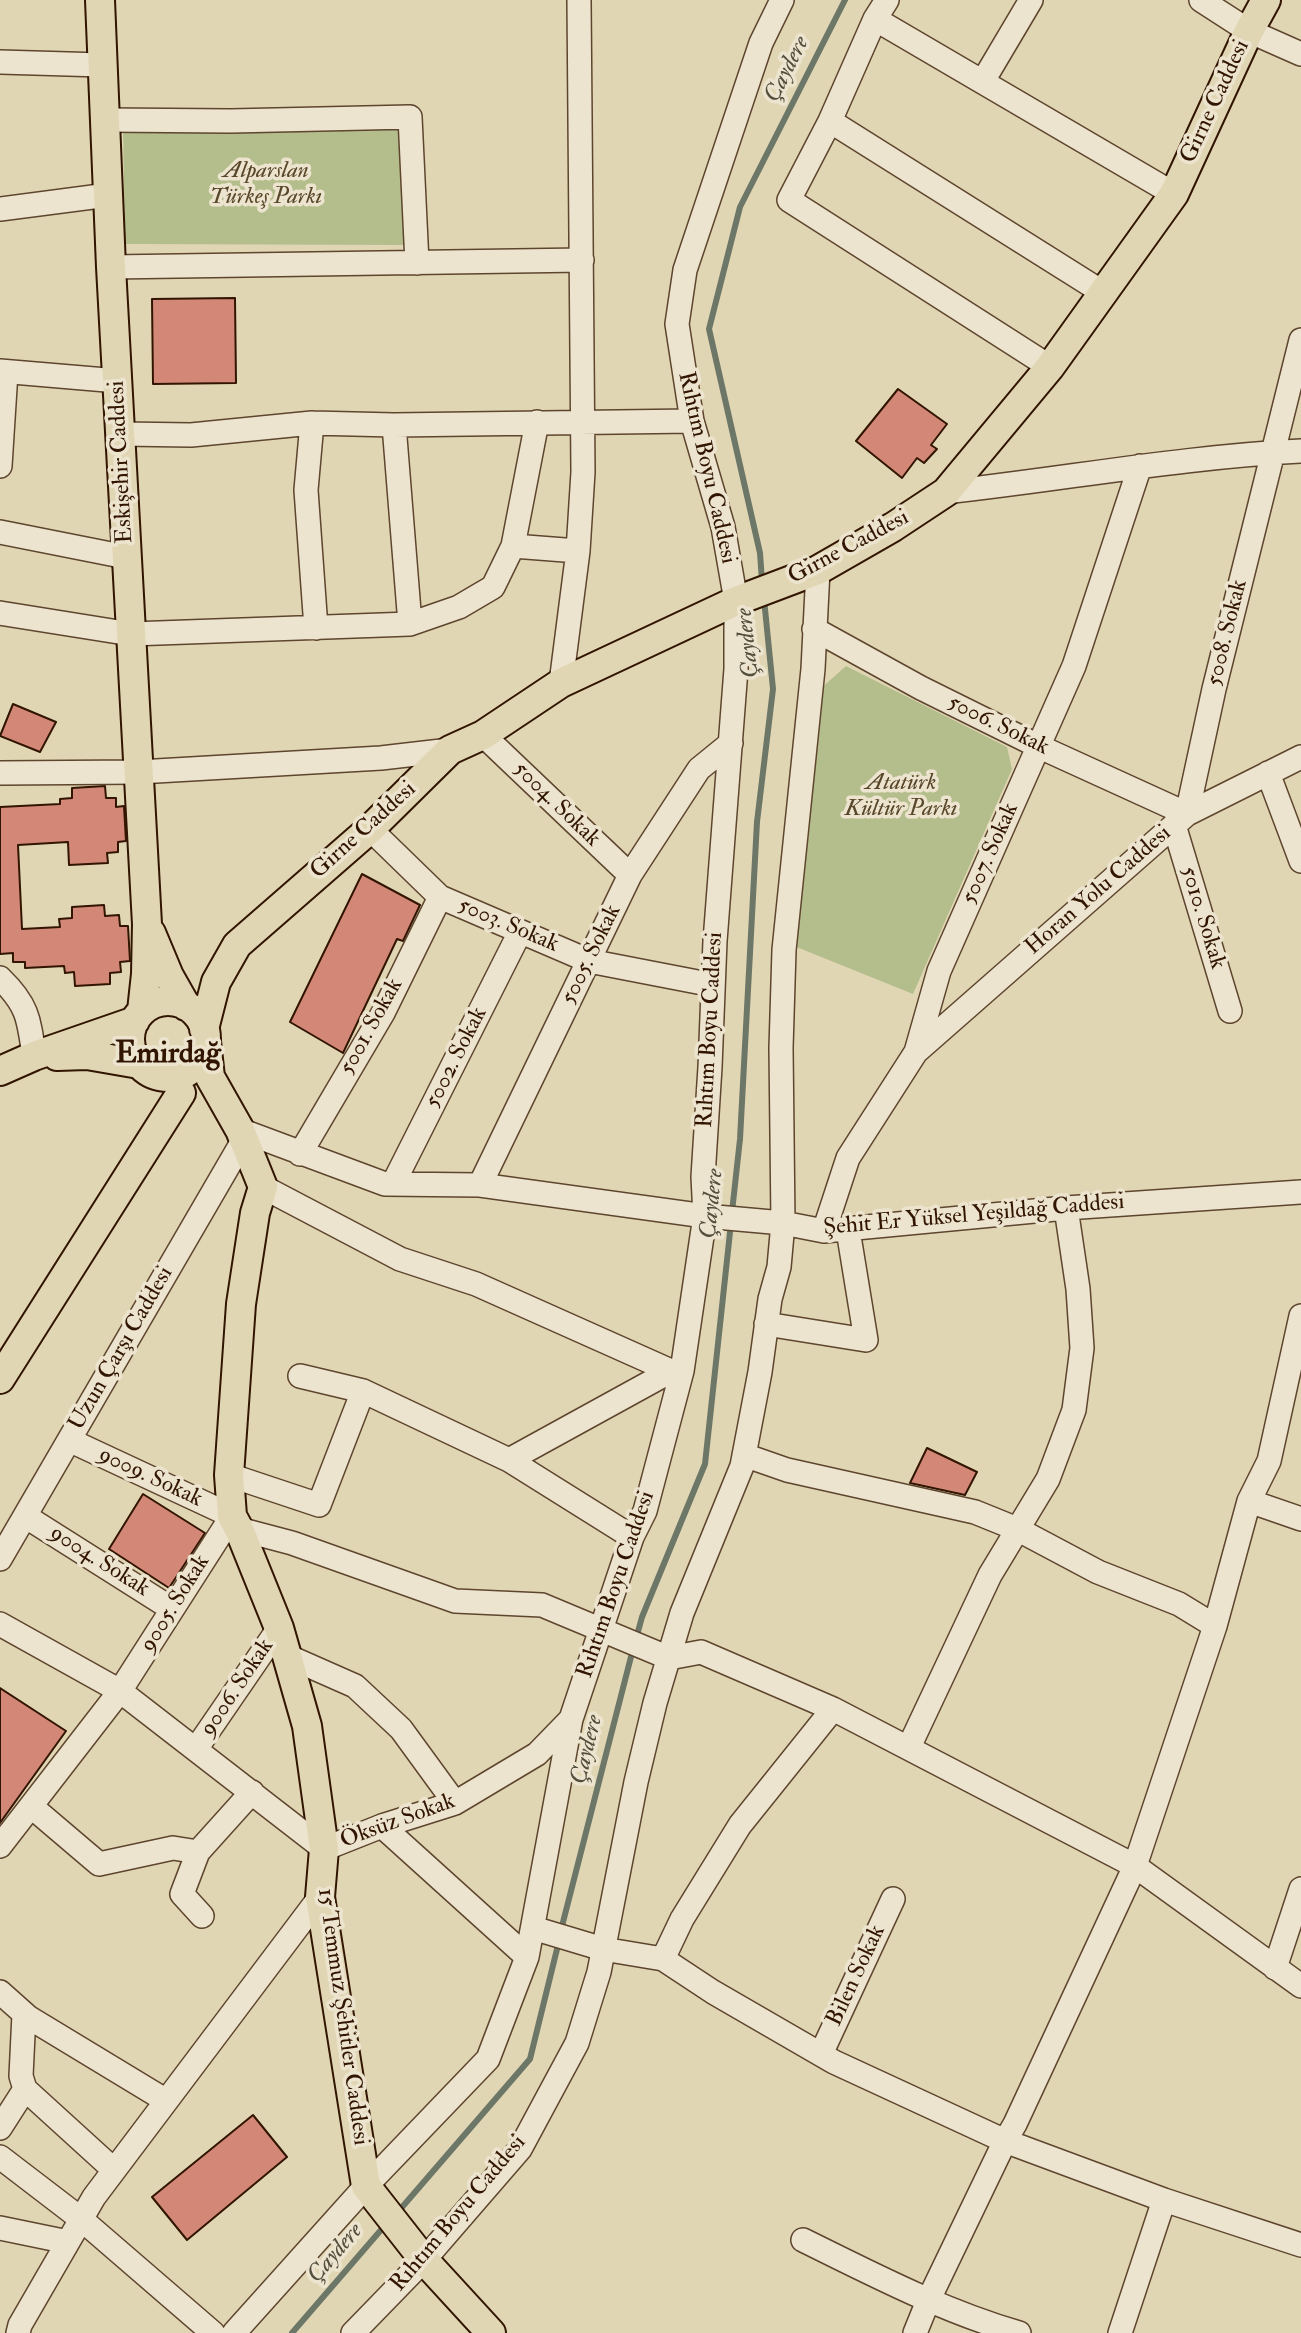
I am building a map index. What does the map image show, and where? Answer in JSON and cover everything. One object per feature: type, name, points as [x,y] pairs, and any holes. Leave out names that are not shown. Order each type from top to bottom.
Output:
[{"type":"main road","name":"Eskişehir Caddesi","points":[[100,0],[111,267],[147,924],[146,974],[138,1016]]},
{"type":"main road","name":"Girne Caddesi","points":[[205,1035],[216,982],[237,945],[370,829],[450,750],[483,735],[561,683],[736,601],[810,574],[893,527],[946,492],[1051,367],[1174,194],[1266,0]]},
{"type":"main road","name":"Eskişehir Caddesi","points":[[147,924],[169,976],[186,1006]]},
{"type":"main road","points":[[0,1071],[138,1016],[152,1005],[175,1002],[186,1006],[194,1012],[205,1035],[210,1077],[242,1134],[263,1187]]},
{"type":"main road","points":[[138,1016],[130,1031],[130,1043],[133,1055],[144,1068],[242,1134]]},
{"type":"main road","points":[[34,1056],[88,1055],[144,1068],[160,1076],[182,1074],[198,1061],[205,1035]]},
{"type":"main road","points":[[0,1380],[181,1093]]},
{"type":"main road","name":"15 Temmuz Şehitler Caddesi","points":[[263,1187],[255,1213],[241,1304],[229,1475],[235,1522],[279,1628],[307,1726],[324,1849],[320,1897],[372,2194],[417,2252],[491,2333]]},
{"type":"street","points":[[561,683],[579,551],[584,423],[579,0]]},
{"type":"street","name":"Rıhtım Boyu Caddesi","points":[[234,2333],[372,2194],[488,2059],[527,1957],[571,1719],[632,1537],[645,1511],[677,1371],[705,1216],[703,1177],[713,985],[736,669],[736,601],[723,527],[692,421],[677,324],[685,270],[761,43],[782,0]]},
{"type":"street","points":[[983,81],[1031,0]]},
{"type":"street","points":[[1200,0],[1249,31],[1301,54]]},
{"type":"street","points":[[1051,367],[789,200],[830,121],[881,9],[983,81],[1174,194]]},
{"type":"street","points":[[0,62],[102,65]]},
{"type":"street","points":[[105,120],[231,121],[411,117],[417,262]]},
{"type":"street","points":[[830,121],[1102,292]]},
{"type":"street","points":[[0,209],[108,195]]},
{"type":"street","points":[[111,267],[582,260]]},
{"type":"street","name":"5008. Sokak","points":[[1180,819],[1301,340]]},
{"type":"street","points":[[0,466],[3,372],[118,381]]},
{"type":"street","points":[[121,434],[191,435],[312,423],[394,425],[692,421]]},
{"type":"street","points":[[0,614],[131,634],[410,624],[459,607],[493,587],[513,546],[537,422]]},
{"type":"street","points":[[312,423],[306,490],[316,628]]},
{"type":"street","points":[[394,425],[410,624]]},
{"type":"street","points":[[946,492],[1140,466],[1301,451]]},
{"type":"street","name":"5007. Sokak","points":[[824,1231],[848,1158],[916,1052],[939,971],[1074,666],[1140,466]]},
{"type":"street","points":[[0,532],[127,557]]},
{"type":"street","points":[[513,546],[579,551]]},
{"type":"street","name":"Rıhtım Boyu Caddesi","points":[[353,2333],[417,2252],[520,2149],[577,2043],[599,1972],[636,1782],[668,1658],[682,1613],[742,1466],[770,1299],[779,1266],[783,1223],[781,1048],[784,950],[813,669],[814,629],[810,574]]},
{"type":"street","name":"5006. Sokak","points":[[814,629],[921,688],[1180,819]]},
{"type":"street","name":"5004. Sokak","points":[[483,735],[630,875]]},
{"type":"street","name":"5005. Sokak","points":[[480,1185],[630,875],[699,769],[731,743]]},
{"type":"street","points":[[0,773],[139,772],[381,758],[450,750]]},
{"type":"street","name":"Horan Yolu Caddesi","points":[[916,1052],[1180,819],[1301,757]]},
{"type":"street","points":[[1268,773],[1301,861]]},
{"type":"street","name":"5010. Sokak","points":[[1180,819],[1230,1011]]},
{"type":"street","name":"5003. Sokak","points":[[370,829],[440,897],[589,961],[713,985]]},
{"type":"street","name":"5001. Sokak","points":[[300,1154],[383,1013],[440,897]]},
{"type":"street","name":"5002. Sokak","points":[[393,1184],[520,932]]},
{"type":"street","points":[[0,978],[15,992],[29,1018],[34,1056]]},
{"type":"street","name":"Şehit Er Yüksel Yeşildağ Caddesi","points":[[242,1134],[385,1184],[480,1185],[705,1216],[783,1223],[824,1231],[1066,1208],[1301,1192]]},
{"type":"street","name":"Uzun Çarşı Caddesi","points":[[0,1559],[242,1134]]},
{"type":"street","points":[[263,1187],[400,1259],[476,1284],[677,1371]]},
{"type":"street","points":[[909,1747],[990,1575],[1048,1479],[1073,1410],[1083,1348],[1078,1289],[1066,1208]]},
{"type":"street","points":[[766,1324],[866,1340],[848,1230]]},
{"type":"street","points":[[915,2333],[1135,1866],[1215,1626],[1249,1500],[1269,1461],[1301,1316]]},
{"type":"street","points":[[509,1460],[677,1371]]},
{"type":"street","points":[[300,1376],[363,1391],[509,1460],[632,1537]]},
{"type":"street","points":[[229,1475],[319,1505],[363,1391]]},
{"type":"street","name":"9009. Sokak","points":[[69,1440],[235,1522],[292,1543],[455,1601],[542,1605],[668,1658]]},
{"type":"street","points":[[744,1455],[787,1470],[975,1513],[1017,1529],[1098,1572],[1179,1604],[1215,1626]]},
{"type":"street","points":[[1249,1500],[1301,1519]]},
{"type":"street","name":"9004. Sokak","points":[[25,1516],[172,1609]]},
{"type":"street","name":"9005. Sokak","points":[[0,1846],[120,1691],[172,1609],[235,1522]]},
{"type":"street","points":[[0,1624],[120,1691],[324,1849]]},
{"type":"street","name":"9006. Sokak","points":[[196,1749],[279,1628]]},
{"type":"street","points":[[668,1658],[701,1652],[833,1709],[909,1747],[1135,1866],[1301,1986]]},
{"type":"street","points":[[287,1656],[355,1686],[401,1729],[455,1803]]},
{"type":"street","points":[[663,1959],[682,1919],[740,1825],[833,1709]]},
{"type":"street","name":"Öksüz Sokak","points":[[324,1849],[382,1826],[455,1803],[537,1754],[571,1719]]},
{"type":"street","points":[[202,1916],[182,1894],[198,1852],[251,1792]]},
{"type":"street","points":[[32,1807],[99,1864],[173,1848],[198,1852]]},
{"type":"street","points":[[382,1826],[527,1957]]},
{"type":"street","points":[[1275,1968],[1301,1889]]},
{"type":"street","points":[[18,2333],[20,2325],[94,2197],[320,1897]]},
{"type":"street","name":"Bilen Sokak","points":[[821,2054],[893,1899]]},
{"type":"street","points":[[533,1928],[603,1949],[663,1959],[713,1992],[821,2054],[1004,2141],[1164,2200],[1301,2245]]},
{"type":"street","points":[[0,1992],[24,2014],[165,2100]]},
{"type":"street","points":[[24,2014],[21,2076],[25,2089],[114,2169]]},
{"type":"street","points":[[0,2128],[25,2089]]},
{"type":"street","points":[[0,2157],[81,2219],[213,2333]]},
{"type":"street","points":[[1120,2333],[1164,2200]]},
{"type":"street","points":[[0,2228],[68,2242]]},
{"type":"street","points":[[803,2240],[928,2301],[977,2321],[1019,2333]]},
{"type":"green space","name":"Alparslan Türkeş Parkı","points":[[404,125],[408,245],[125,244],[123,128]]},
{"type":"green space","name":"Atatürk Kültür Parkı","points":[[846,666],[1007,747],[1012,769],[913,994],[794,946],[819,690]]},
{"type":"building","points":[[235,298],[236,383],[153,384],[152,299]]},
{"type":"building","points":[[898,389],[947,424],[931,445],[937,449],[924,463],[917,458],[902,478],[856,441]]},
{"type":"building","points":[[13,704],[56,722],[40,752],[0,736]]},
{"type":"building","points":[[105,786],[106,798],[116,798],[116,807],[124,806],[126,841],[118,842],[118,852],[107,853],[108,863],[69,865],[68,842],[18,845],[22,929],[60,927],[59,919],[72,918],[72,907],[104,905],[105,916],[119,915],[120,926],[128,926],[130,961],[120,962],[121,972],[110,973],[110,984],[75,986],[74,972],[65,973],[64,966],[25,968],[25,962],[13,962],[13,953],[0,954],[0,807],[60,804],[60,799],[72,798],[72,788]]},
{"type":"building","points":[[362,874],[420,905],[403,941],[397,939],[343,1053],[290,1022]]},
{"type":"building","points":[[927,1448],[977,1472],[965,1495],[910,1483]]},
{"type":"building","points":[[143,1494],[205,1533],[169,1588],[109,1549]]},
{"type":"building","points":[[0,1688],[66,1731],[0,1823]]},
{"type":"building","points":[[253,2115],[287,2157],[187,2240],[152,2197]]},
{"type":"waterway","name":"Çaydere","points":[[762,581],[760,553],[709,329],[740,207],[845,0]]},
{"type":"waterway","name":"Çaydere","points":[[732,1212],[740,1139],[757,822],[773,689],[764,599]]},
{"type":"waterway","name":"Çaydere","points":[[636,1639],[642,1617],[705,1464],[731,1223]]},
{"type":"waterway","name":"Çaydere","points":[[561,1930],[633,1649]]},
{"type":"waterway","name":"Çaydere","points":[[397,2213],[530,2059],[559,1941]]},
{"type":"waterway","name":"Çaydere","points":[[292,2333],[387,2223]]},
{"type":"district","name":"Emirdağ","points":[[168,1056]]}]
